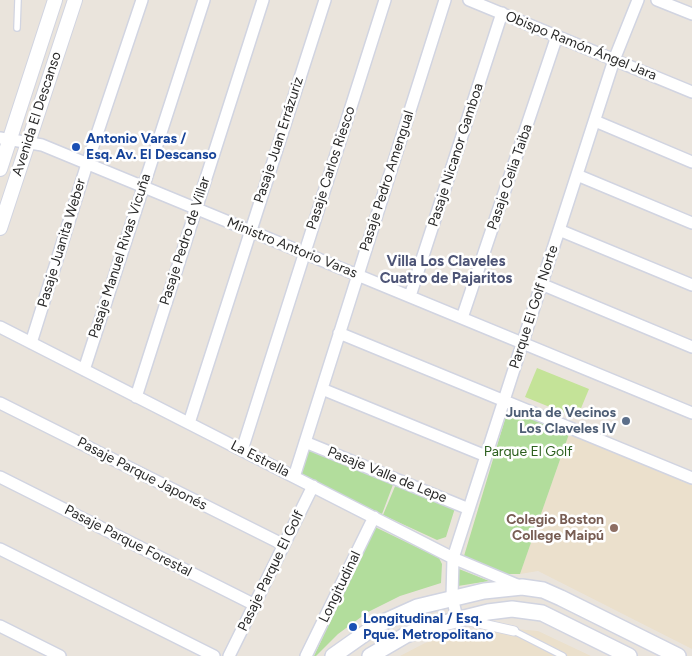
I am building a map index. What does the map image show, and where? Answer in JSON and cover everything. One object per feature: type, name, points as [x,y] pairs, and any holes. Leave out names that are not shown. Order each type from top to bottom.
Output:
[{"type":"main road","points":[[333,656],[359,635],[386,620],[417,607],[452,597],[496,589],[522,587],[556,595],[678,656]]},
{"type":"main road","points":[[370,656],[406,635],[457,618],[505,609],[536,611],[629,656]]},
{"type":"street","name":"Avenida El Descanso","points":[[0,169],[5,139],[55,0]]},
{"type":"street","name":"Avenida El Descanso","points":[[0,228],[74,0]]},
{"type":"street","name":"Pasaje Juanita Weber","points":[[31,343],[87,164],[142,0]]},
{"type":"street","name":"Pasaje Manuel Rivas Vicuña","points":[[84,370],[142,186],[204,0]]},
{"type":"street","name":"Pasaje Pedro de Villar","points":[[136,397],[263,0]]},
{"type":"street","name":"Pasaje Juan Errázuriz","points":[[189,424],[324,0]]},
{"type":"street","name":"Pasaje Carlos Riesco","points":[[242,450],[385,0]]},
{"type":"street","name":"Pasaje Pedro Amengual","points":[[294,477],[445,0]]},
{"type":"street","name":"Obispo Ramón Ángel Jara","points":[[469,0],[692,92]]},
{"type":"street","name":"Parque El Golf Norte","points":[[457,618],[452,597],[453,558],[614,60],[638,0]]},
{"type":"street","points":[[657,0],[692,14]]},
{"type":"street","name":"Pasaje Nicanor Gamboa","points":[[410,296],[502,13]]},
{"type":"street","name":"Pasaje Celia Taiba","points":[[462,318],[557,36]]},
{"type":"street","points":[[595,121],[692,162]]},
{"type":"street","name":"Ministro Antorio Varas","points":[[5,139],[28,142],[87,164],[692,413]]},
{"type":"street","points":[[577,175],[692,223]]},
{"type":"street","points":[[559,230],[692,285]]},
{"type":"street","points":[[541,284],[692,347]]},
{"type":"street","name":"La Estrella","points":[[0,327],[453,558],[522,587]]},
{"type":"street","points":[[339,333],[692,478]]},
{"type":"street","points":[[322,389],[486,456]]},
{"type":"street","name":"Pasaje Parque Japonés","points":[[0,403],[284,545]]},
{"type":"street","name":"Pasaje Valle de Lepe","points":[[305,442],[469,509]]},
{"type":"street","name":"Pasaje Parque Forestal","points":[[0,477],[255,605]]},
{"type":"street","name":"Pasaje Parque El Golf","points":[[229,656],[313,486]]},
{"type":"street","name":"Longitudinal","points":[[306,656],[374,517]]},
{"type":"street","points":[[0,549],[214,656]]},
{"type":"street","points":[[457,618],[514,631]]},
{"type":"street","points":[[0,626],[60,656]]},
{"type":"lane","points":[[17,28],[18,0]]},
{"type":"lane","points":[[514,631],[563,656]]},
{"type":"shaded area","name":"Colegio Boston College Maipú","points":[[569,434],[692,485],[692,649],[538,571],[520,574]]},
{"type":"shaded area","points":[[494,627],[538,631],[591,656],[400,656],[425,643],[465,631]]},
{"type":"green space","points":[[537,368],[589,389],[577,418],[525,397]]},
{"type":"green space","name":"Parque El Golf","points":[[509,406],[569,434],[520,574],[506,574],[464,556]]},
{"type":"green space","points":[[308,447],[394,482],[382,514],[299,475]]},
{"type":"green space","points":[[396,484],[455,508],[446,537],[437,540],[383,515]]},
{"type":"green space","points":[[375,527],[439,558],[442,564],[441,583],[400,596],[368,612],[338,634],[314,656]]},
{"type":"green space","points":[[459,569],[489,581],[458,586]]},
{"type":"place","name":"Antonio Varas / Esq. Av. El Descanso","points":[[76,147]]},
{"type":"place","name":"Junta de Vecinos Los Claveles IV","points":[[626,421]]},
{"type":"place","name":"Colegio Boston College Maipú","points":[[614,528]]},
{"type":"place","name":"Longitudinal / Esq. Pque. Metropolitano","points":[[353,627]]},
{"type":"district","name":"Villa Los Claveles Cuatro de Pajaritos","points":[[446,270]]}]
